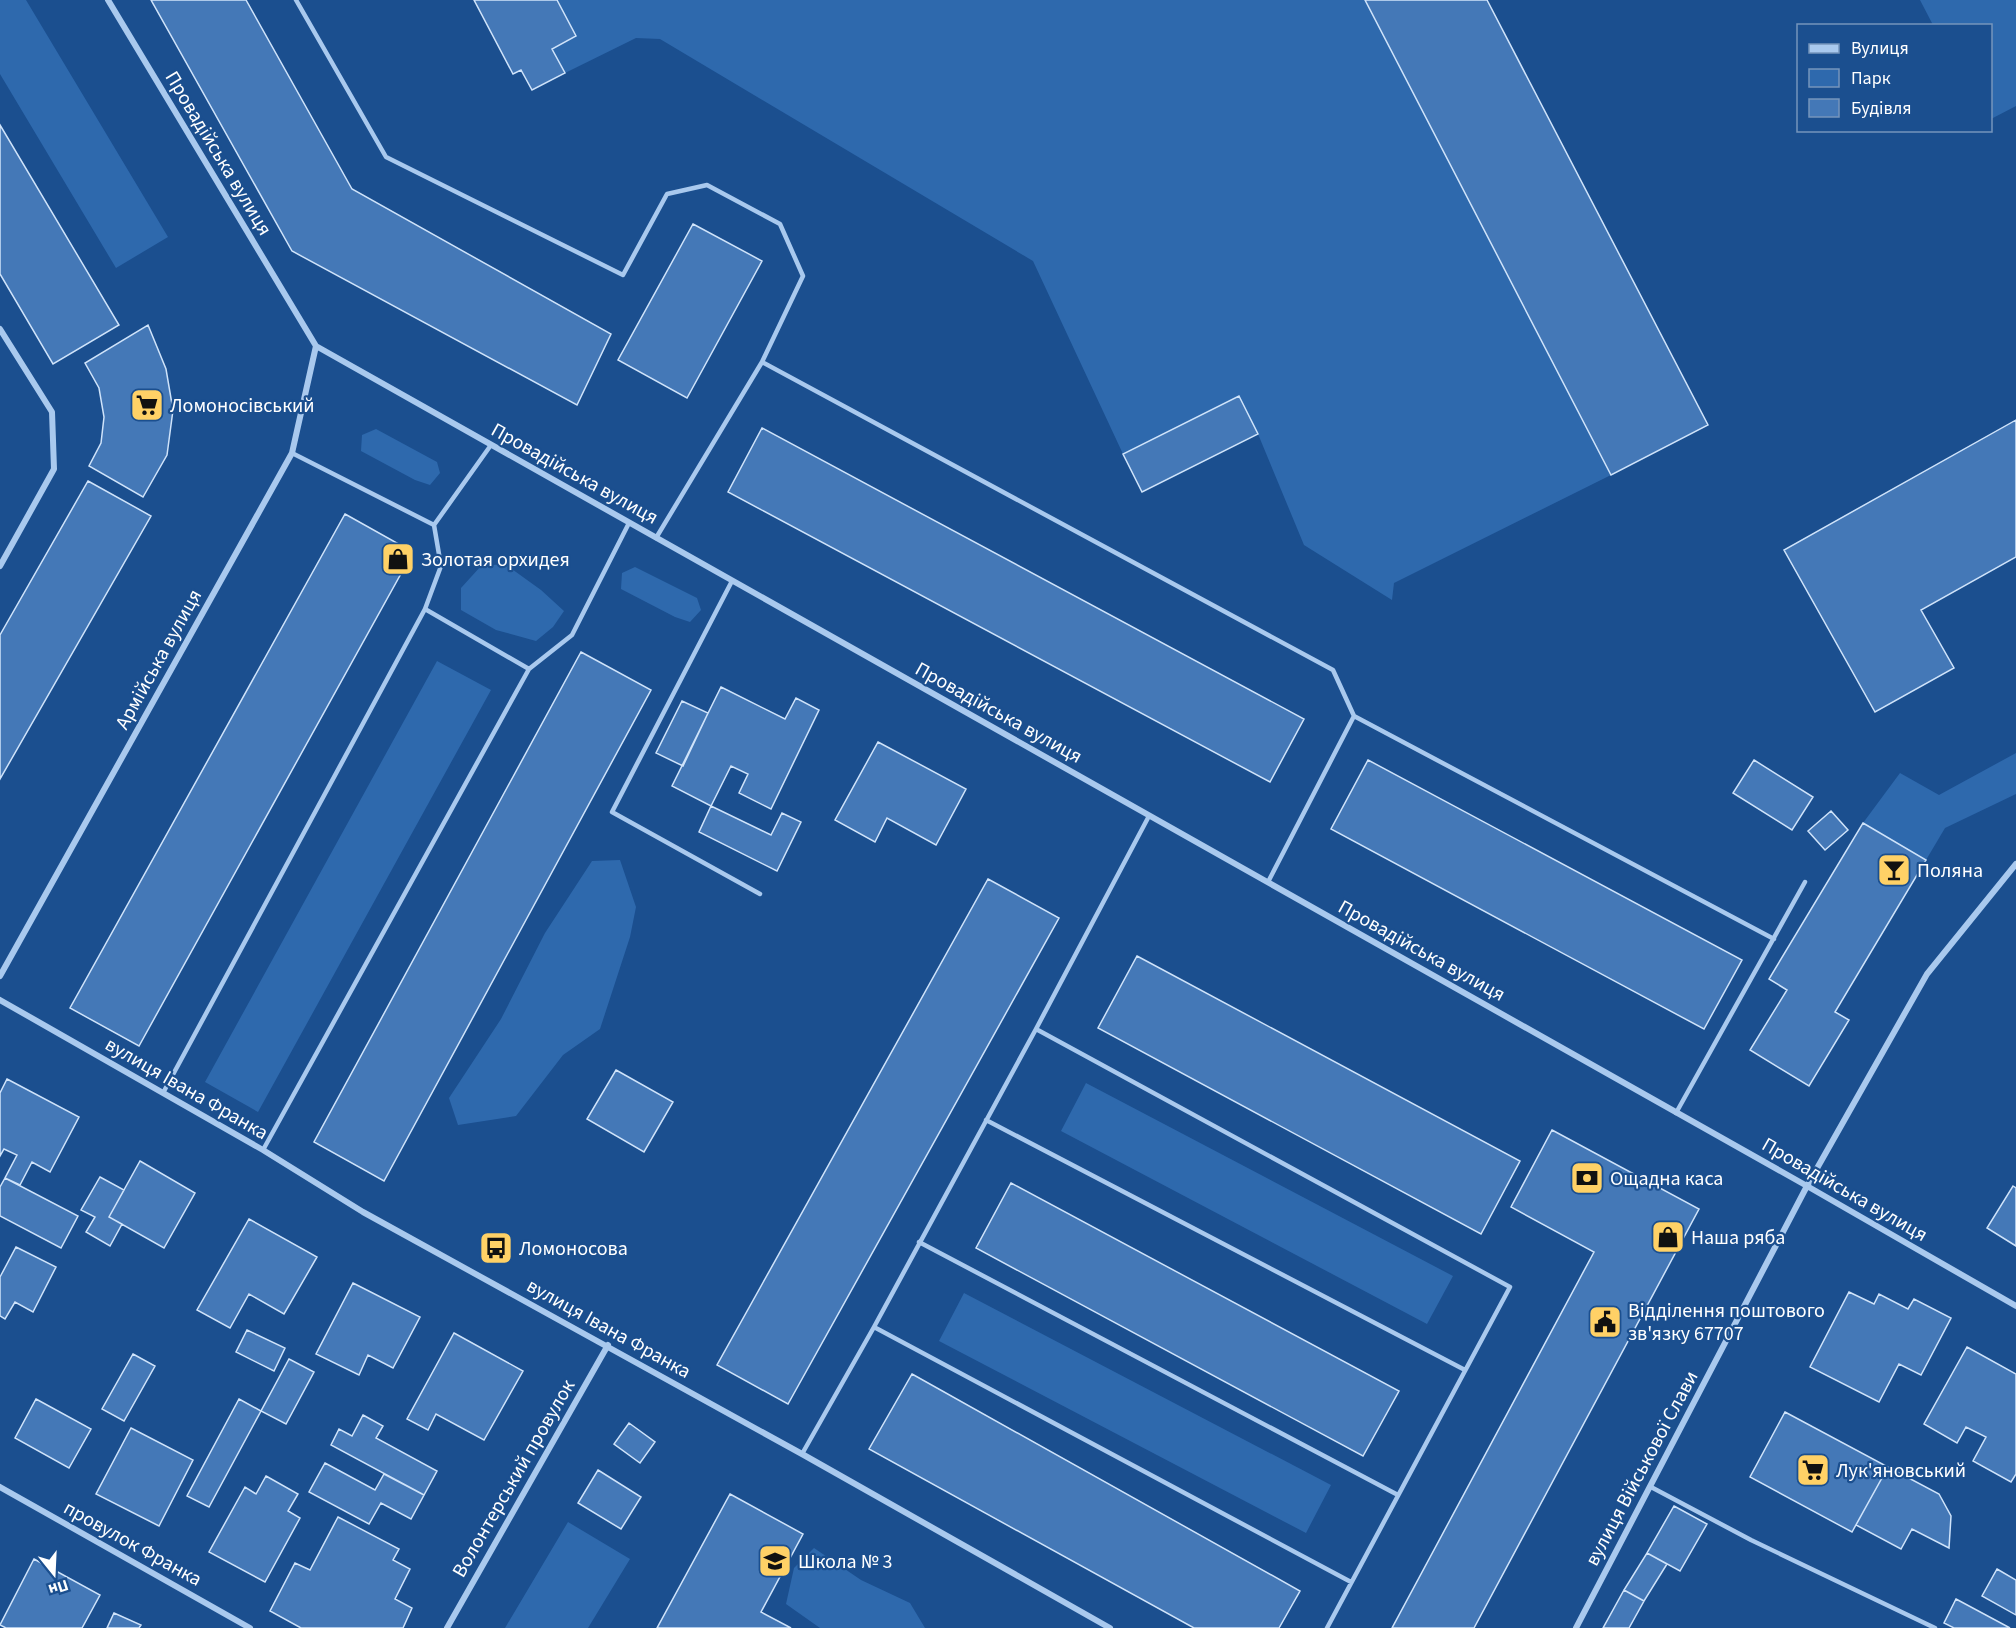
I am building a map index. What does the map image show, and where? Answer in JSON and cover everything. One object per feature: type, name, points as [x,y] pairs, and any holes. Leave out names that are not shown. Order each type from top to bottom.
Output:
[{"type":"street","name":"Провадійська вулиця","points":[[108,0],[316,346],[1808,1186],[2016,1306]]},
{"type":"street","points":[[0,329],[52,412],[54,469],[0,566]]},
{"type":"street","name":"Армійська вулиця","points":[[0,976],[292,453],[316,346]]},
{"type":"street","name":"вулиця Військової Слави","points":[[1576,1628],[1808,1186],[1927,974],[2016,864]]},
{"type":"street","name":"вулиця Івана Франка","points":[[0,1000],[263,1150],[363,1212],[608,1345],[1110,1628]]},
{"type":"street","name":"Волонтерський провулок","points":[[447,1628],[608,1345]]},
{"type":"street","name":"провулок Франка","points":[[0,1487],[250,1628]]},
{"type":"lane","points":[[296,0],[386,157],[623,275],[667,194],[707,185],[780,224],[803,276],[762,362],[656,538]]},
{"type":"lane","points":[[762,362],[1333,670],[1354,716],[1774,939]]},
{"type":"lane","points":[[163,1093],[425,609],[441,566],[434,525],[491,445]]},
{"type":"lane","points":[[292,453],[434,525]]},
{"type":"lane","points":[[263,1150],[529,669],[572,635],[629,523]]},
{"type":"lane","points":[[732,581],[612,812],[760,894]]},
{"type":"lane","points":[[425,609],[529,669]]},
{"type":"lane","points":[[1268,882],[1354,716]]},
{"type":"lane","points":[[802,1454],[874,1327],[1149,816]]},
{"type":"lane","points":[[1676,1113],[1805,882]]},
{"type":"lane","points":[[1036,1029],[1510,1287],[1326,1628]]},
{"type":"lane","points":[[986,1120],[1465,1370]]},
{"type":"lane","points":[[919,1242],[1398,1495]]},
{"type":"lane","points":[[874,1327],[1351,1582]]},
{"type":"lane","points":[[1651,1487],[1751,1540],[1935,1628]]},
{"type":"green space","points":[[0,0],[26,0],[168,237],[116,268],[0,74]]},
{"type":"green space","points":[[557,0],[1365,0],[1611,475],[1394,583],[1392,600],[1304,545],[1258,434],[1239,396],[1123,454],[1033,261],[660,39],[636,38],[565,73],[552,49],[576,36]]},
{"type":"green space","points":[[1920,0],[2016,0],[2016,106],[1992,118],[1992,24],[1932,24]]},
{"type":"green space","points":[[376,429],[437,462],[440,473],[430,485],[415,480],[361,451],[362,435]]},
{"type":"green space","points":[[505,564],[541,590],[564,611],[553,627],[536,641],[496,630],[461,610],[461,588],[481,566]]},
{"type":"green space","points":[[635,567],[697,598],[701,610],[690,622],[675,617],[621,589],[622,573]]},
{"type":"green space","points":[[437,661],[491,690],[258,1112],[205,1082]]},
{"type":"green space","points":[[2016,753],[2016,794],[1945,828],[1926,860],[1863,823],[1900,773],[1939,795]]},
{"type":"green space","points":[[620,860],[636,907],[630,937],[600,1029],[563,1055],[516,1116],[458,1125],[449,1098],[501,1019],[545,933],[592,861]]},
{"type":"green space","points":[[1086,1083],[1453,1276],[1427,1324],[1061,1131]]},
{"type":"green space","points":[[964,1293],[1331,1485],[1306,1533],[939,1341]]},
{"type":"green space","points":[[568,1522],[630,1559],[588,1628],[505,1628]]},
{"type":"green space","points":[[814,1548],[861,1580],[910,1603],[925,1628],[820,1628],[786,1604],[794,1568]]},
{"type":"building","points":[[151,0],[246,0],[352,189],[611,334],[577,405],[292,251]]},
{"type":"building","points":[[474,0],[557,0],[576,36],[552,49],[565,73],[532,90],[521,70],[513,74]]},
{"type":"building","points":[[1365,0],[1487,0],[1708,425],[1611,475]]},
{"type":"building","points":[[0,125],[119,325],[53,364],[0,274]]},
{"type":"building","points":[[693,224],[762,261],[687,398],[618,360]]},
{"type":"building","points":[[148,325],[166,369],[173,410],[167,455],[143,497],[89,466],[101,443],[104,417],[99,388],[85,363]]},
{"type":"building","points":[[1239,396],[1258,434],[1142,492],[1123,454]]},
{"type":"building","points":[[2016,420],[2016,557],[1921,610],[1954,668],[1875,712],[1784,550]]},
{"type":"building","points":[[762,428],[1304,719],[1270,782],[728,492]]},
{"type":"building","points":[[88,481],[151,516],[0,779],[0,635]]},
{"type":"building","points":[[345,514],[413,552],[139,1046],[70,1008]]},
{"type":"building","points":[[581,652],[651,690],[384,1181],[314,1142]]},
{"type":"building","points":[[721,687],[785,719],[796,698],[819,710],[771,809],[739,793],[748,774],[731,766],[711,806],[672,786]]},
{"type":"building","points":[[682,701],[708,713],[683,766],[656,753]]},
{"type":"building","points":[[878,742],[966,789],[936,845],[887,818],[875,842],[835,820]]},
{"type":"building","points":[[1368,760],[1742,960],[1704,1029],[1331,829]]},
{"type":"building","points":[[1754,760],[1813,797],[1792,830],[1733,793]]},
{"type":"building","points":[[711,806],[771,835],[782,813],[801,822],[777,871],[699,832]]},
{"type":"building","points":[[1831,811],[1848,830],[1825,850],[1808,831]]},
{"type":"building","points":[[1863,823],[1926,860],[1835,1012],[1849,1020],[1809,1086],[1750,1050],[1787,990],[1769,979]]},
{"type":"building","points":[[988,879],[1059,918],[788,1404],[717,1365]]},
{"type":"building","points":[[1137,956],[1520,1161],[1481,1234],[1098,1028]]},
{"type":"building","points":[[616,1070],[673,1102],[644,1152],[587,1119]]},
{"type":"building","points":[[7,1079],[79,1117],[50,1172],[32,1162],[20,1185],[5,1178],[17,1155],[4,1149],[0,1156],[0,1093]]},
{"type":"building","points":[[1552,1130],[1699,1209],[1474,1628],[1392,1628],[1594,1252],[1511,1207]]},
{"type":"building","points":[[140,1161],[195,1193],[164,1248],[109,1217]]},
{"type":"building","points":[[100,1177],[124,1190],[109,1217],[122,1224],[110,1246],[86,1232],[95,1217],[81,1210]]},
{"type":"building","points":[[5,1178],[78,1216],[61,1248],[0,1216],[0,1187]]},
{"type":"building","points":[[1011,1183],[1399,1391],[1363,1456],[976,1248]]},
{"type":"building","points":[[2013,1186],[2016,1188],[2016,1246],[1987,1228]]},
{"type":"building","points":[[249,1219],[317,1257],[284,1314],[249,1294],[230,1328],[197,1310]]},
{"type":"building","points":[[16,1247],[56,1267],[33,1312],[15,1302],[5,1319],[0,1316],[0,1277]]},
{"type":"building","points":[[353,1283],[420,1317],[393,1368],[368,1355],[359,1375],[316,1354]]},
{"type":"building","points":[[1849,1292],[1874,1304],[1879,1294],[1908,1309],[1914,1299],[1951,1318],[1921,1375],[1899,1364],[1879,1402],[1810,1367]]},
{"type":"building","points":[[247,1330],[285,1348],[274,1371],[236,1352]]},
{"type":"building","points":[[454,1333],[523,1371],[484,1440],[436,1414],[428,1430],[407,1419]]},
{"type":"building","points":[[1967,1347],[2016,1374],[2016,1474],[2011,1482],[1973,1461],[1986,1437],[1966,1427],[1957,1443],[1924,1424]]},
{"type":"building","points":[[133,1354],[155,1366],[124,1421],[102,1409]]},
{"type":"building","points":[[289,1359],[314,1372],[286,1424],[261,1411]]},
{"type":"building","points":[[912,1374],[1300,1591],[1279,1628],[1194,1628],[869,1449]]},
{"type":"building","points":[[36,1399],[91,1429],[69,1468],[15,1438]]},
{"type":"building","points":[[239,1399],[261,1411],[209,1507],[187,1496]]},
{"type":"building","points":[[1785,1412],[1888,1467],[1852,1532],[1750,1477]]},
{"type":"building","points":[[363,1415],[383,1426],[376,1438],[437,1471],[424,1495],[331,1445],[339,1429],[352,1436]]},
{"type":"building","points":[[629,1423],[655,1442],[640,1463],[614,1444]]},
{"type":"building","points":[[131,1428],[193,1460],[159,1526],[96,1494]]},
{"type":"building","points":[[325,1463],[375,1490],[384,1474],[424,1495],[411,1519],[381,1503],[369,1524],[309,1492]]},
{"type":"building","points":[[1888,1467],[1939,1494],[1951,1516],[1949,1548],[1912,1529],[1901,1549],[1856,1525]]},
{"type":"building","points":[[598,1470],[641,1497],[621,1529],[578,1503]]},
{"type":"building","points":[[266,1476],[298,1494],[288,1511],[300,1518],[265,1582],[209,1552],[245,1487],[256,1494]]},
{"type":"building","points":[[730,1494],[803,1534],[761,1612],[791,1628],[657,1628]]},
{"type":"building","points":[[1674,1506],[1707,1524],[1680,1571],[1647,1553]]},
{"type":"building","points":[[338,1517],[399,1549],[393,1560],[410,1569],[395,1599],[412,1608],[403,1628],[301,1628],[270,1611],[295,1563],[310,1570]]},
{"type":"building","points":[[1647,1553],[1667,1564],[1644,1601],[1624,1590]]},
{"type":"building","points":[[34,1559],[100,1595],[82,1628],[6,1628],[0,1625]]},
{"type":"building","points":[[1997,1569],[2016,1580],[2016,1615],[1982,1596]]},
{"type":"building","points":[[1624,1590],[1644,1601],[1629,1628],[1603,1628]]},
{"type":"building","points":[[1956,1599],[2010,1628],[1954,1628],[1944,1623]]},
{"type":"building","points":[[114,1613],[141,1625],[139,1628],[107,1628]]},
{"type":"place","name":"Ломоносівський","points":[[147,405]]},
{"type":"place","name":"Золотая орхидея","points":[[398,559]]},
{"type":"place","name":"Поляна","points":[[1894,870]]},
{"type":"place","name":"Ощадна каса","points":[[1587,1178]]},
{"type":"place","name":"Наша ряба","points":[[1668,1237]]},
{"type":"place","name":"Ломоносова","points":[[496,1248]]},
{"type":"place","name":"Відділення поштового зв'язку 67707","points":[[1605,1322]]},
{"type":"place","name":"Лук'яновський","points":[[1813,1470]]},
{"type":"place","name":"Школа № 3","points":[[775,1561]]}]
